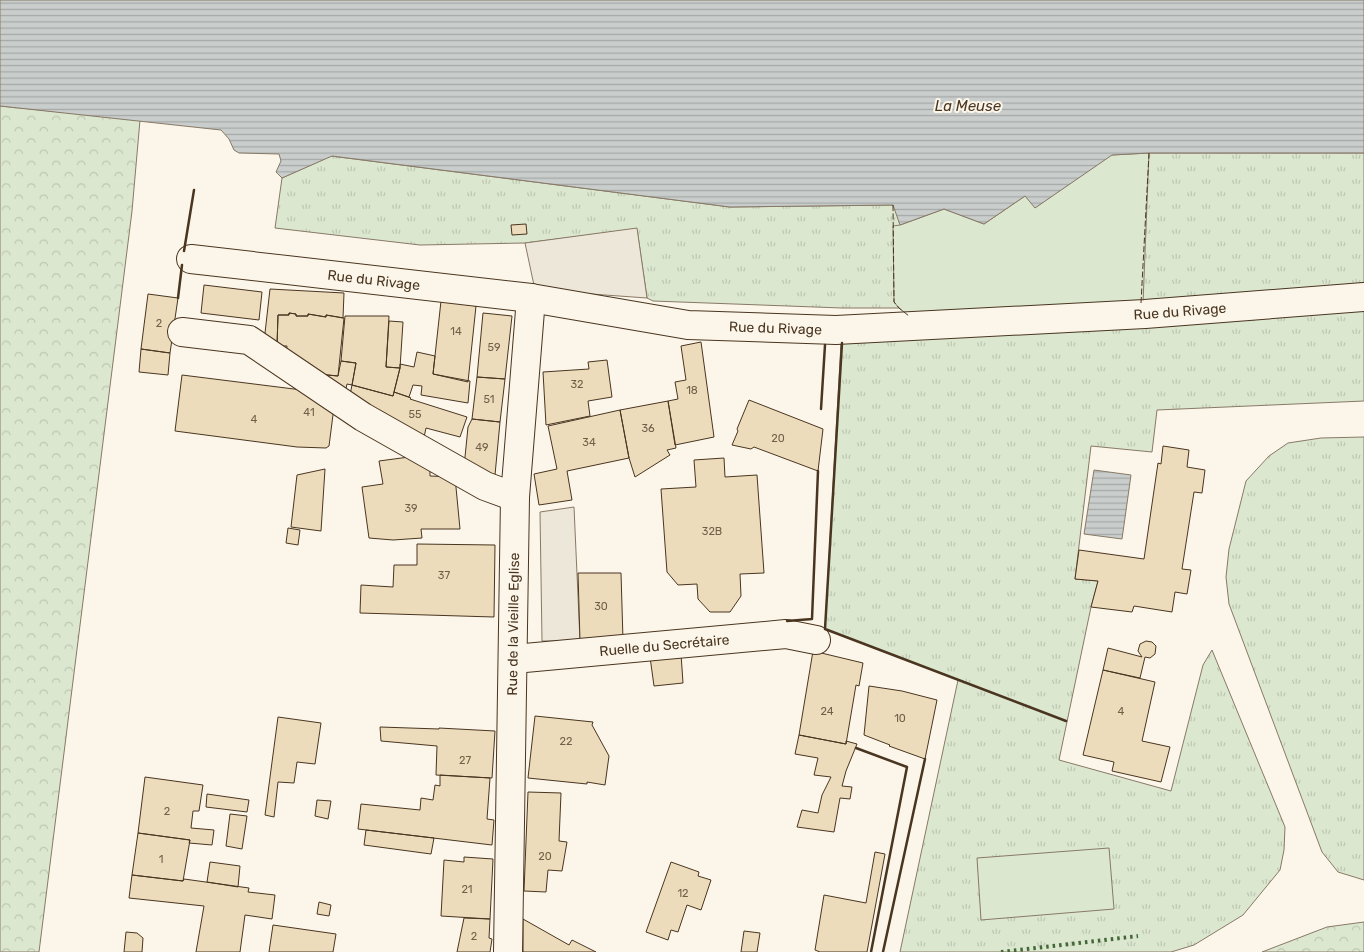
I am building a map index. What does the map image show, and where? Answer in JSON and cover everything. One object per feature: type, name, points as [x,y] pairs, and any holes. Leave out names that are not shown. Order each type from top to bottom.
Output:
[{"type":"street","name":"Rue du Rivage","points":[[191,259],[531,298],[688,325],[836,330],[1136,315],[1364,297]]},
{"type":"street","name":"Rue de la Vieille Eglise","points":[[508,952],[515,497],[531,298]]},
{"type":"street","points":[[182,332],[249,340],[363,417],[485,486],[515,497]]},
{"type":"street","name":"Ruelle du Secrétaire","points":[[514,658],[786,634],[816,640]]},
{"type":"green space","points":[[0,106],[140,120],[132,211],[39,952],[0,952]]},
{"type":"green space","points":[[1149,153],[1364,153],[1364,283],[1143,303],[909,316],[899,308],[842,308],[653,301],[647,298],[637,229],[525,243],[420,245],[275,228],[282,178],[331,156],[730,207],[893,205],[1111,155]]},
{"type":"green space","points":[[1149,153],[1143,303],[909,316],[894,302],[893,226],[944,209],[984,224],[1025,196],[1036,207],[1111,155]]},
{"type":"green space","points":[[1364,309],[1364,401],[1157,410],[1152,452],[1091,446],[1075,579],[1098,581],[1059,760],[1171,791],[1203,665],[1212,650],[1285,827],[1284,850],[1280,870],[1243,915],[1194,945],[1171,952],[900,952],[958,680],[825,629],[841,343]]},
{"type":"green space","points":[[1364,437],[1364,880],[1338,872],[1322,852],[1229,604],[1226,577],[1229,549],[1246,481],[1269,456],[1288,443],[1321,438]]},
{"type":"green space","points":[[1109,848],[1114,909],[981,920],[977,858]]},
{"type":"green space","points":[[1364,922],[1364,952],[1262,952],[1327,927]]},
{"type":"shaded area","points":[[637,228],[647,298],[535,290],[525,243]]},
{"type":"shaded area","points":[[574,507],[580,641],[542,641],[540,512]]},
{"type":"water","name":"La Meuse","points":[[0,0],[1364,0],[1364,153],[1149,153],[1112,155],[1035,208],[1025,196],[984,224],[944,209],[900,225],[893,205],[730,207],[332,156],[282,178],[276,172],[281,161],[279,154],[239,153],[234,150],[229,139],[221,130],[0,106]]},
{"type":"water","points":[[1094,470],[1131,475],[1122,539],[1084,534]]},
{"type":"building","points":[[526,224],[527,234],[512,235],[511,225]]},
{"type":"building","points":[[204,285],[262,292],[259,320],[201,313]]},
{"type":"building","points":[[270,289],[344,293],[343,318],[308,314],[308,316],[296,316],[296,314],[289,313],[289,315],[278,315],[277,346],[265,333]]},
{"type":"building","points":[[148,294],[178,298],[170,353],[141,349]]},
{"type":"building","points":[[441,301],[476,306],[468,382],[433,374]]},
{"type":"building","points":[[289,313],[296,314],[296,316],[308,316],[308,314],[344,318],[338,376],[305,373],[286,355],[287,346],[277,346],[278,315],[289,315]]},
{"type":"building","points":[[483,313],[512,316],[505,379],[477,377]]},
{"type":"building","points":[[345,316],[389,316],[386,367],[400,368],[393,396],[352,385],[356,363],[341,361]]},
{"type":"building","points":[[389,321],[403,322],[400,368],[386,367]]},
{"type":"building","points":[[701,342],[714,437],[675,445],[668,401],[678,399],[675,382],[686,380],[681,346]]},
{"type":"building","points":[[141,349],[170,353],[168,375],[139,372]]},
{"type":"building","points":[[417,352],[435,356],[433,374],[470,381],[468,403],[421,395],[422,386],[413,385],[409,397],[394,392],[400,364],[414,367]]},
{"type":"building","points":[[607,360],[612,397],[588,401],[590,416],[546,425],[543,372],[589,369],[588,362]]},
{"type":"building","points":[[341,361],[356,363],[352,385],[347,384],[344,398],[309,373],[338,376]]},
{"type":"building","points":[[182,375],[310,391],[334,407],[329,446],[326,448],[297,447],[175,431]]},
{"type":"building","points":[[477,377],[505,379],[500,422],[472,419]]},
{"type":"building","points":[[352,385],[393,396],[394,392],[467,417],[460,437],[426,428],[423,442],[349,400]]},
{"type":"building","points":[[749,400],[823,429],[818,471],[754,447],[751,449],[732,445]]},
{"type":"building","points":[[668,401],[676,448],[667,450],[670,455],[635,477],[629,458],[620,410]]},
{"type":"building","points":[[620,410],[629,458],[567,471],[572,500],[539,505],[534,474],[557,469],[548,426]]},
{"type":"building","points":[[472,419],[500,422],[495,475],[487,479],[464,467],[468,427]]},
{"type":"building","points":[[1163,446],[1189,450],[1187,467],[1205,470],[1202,493],[1194,492],[1182,569],[1191,570],[1187,594],[1175,592],[1172,612],[1134,606],[1132,612],[1091,607],[1098,581],[1075,579],[1079,550],[1144,559],[1158,463],[1161,464]]},
{"type":"building","points":[[409,457],[430,463],[430,476],[455,477],[460,529],[421,529],[422,538],[393,540],[369,538],[362,487],[383,484],[379,461]]},
{"type":"building","points":[[724,458],[725,477],[757,475],[764,573],[740,574],[741,596],[730,612],[710,612],[698,599],[697,584],[678,585],[667,572],[661,489],[696,487],[694,460]]},
{"type":"building","points":[[325,469],[321,531],[291,527],[297,475]]},
{"type":"building","points":[[288,528],[300,530],[298,545],[286,543]]},
{"type":"building","points":[[417,544],[495,545],[494,617],[360,613],[361,585],[393,587],[394,565],[417,565]]},
{"type":"building","points":[[578,573],[621,573],[623,640],[580,641]]},
{"type":"building","points":[[1146,641],[1152,642],[1156,646],[1155,654],[1150,658],[1145,657],[1140,678],[1103,670],[1108,648],[1142,657],[1138,651],[1140,644]]},
{"type":"building","points":[[813,651],[863,663],[859,686],[856,685],[846,744],[799,735]]},
{"type":"building","points":[[681,654],[683,683],[654,686],[650,657]]},
{"type":"building","points":[[1103,670],[1155,682],[1142,741],[1170,747],[1161,782],[1112,771],[1114,762],[1083,755]]},
{"type":"building","points":[[869,686],[902,691],[937,700],[925,759],[864,735]]},
{"type":"building","points":[[535,716],[593,722],[592,725],[609,756],[605,785],[528,778]]},
{"type":"building","points":[[278,717],[321,723],[315,764],[297,762],[294,783],[278,782],[274,817],[265,815]]},
{"type":"building","points":[[380,727],[495,731],[492,778],[436,775],[437,746],[381,741]]},
{"type":"building","points":[[799,735],[846,744],[846,741],[857,744],[842,786],[852,787],[850,799],[840,798],[834,832],[797,827],[802,810],[818,813],[822,795],[831,777],[814,775],[818,758],[795,754]]},
{"type":"building","points":[[440,775],[490,778],[487,819],[494,820],[492,845],[358,829],[361,804],[420,810],[421,798],[433,800],[435,785],[440,786]]},
{"type":"building","points":[[145,777],[203,785],[199,811],[193,811],[191,828],[214,830],[212,845],[189,843],[190,840],[138,833]]},
{"type":"building","points":[[528,792],[561,793],[559,841],[567,842],[562,871],[548,870],[546,892],[524,891]]},
{"type":"building","points":[[207,794],[249,800],[247,812],[206,807]]},
{"type":"building","points":[[317,800],[331,801],[328,819],[315,816]]},
{"type":"building","points":[[230,814],[247,816],[242,849],[226,846]]},
{"type":"building","points":[[366,830],[434,838],[431,854],[364,845]]},
{"type":"building","points":[[138,833],[190,840],[183,881],[132,875]]},
{"type":"building","points":[[875,852],[885,854],[867,952],[820,952],[815,950],[824,895],[866,903]]},
{"type":"building","points":[[464,857],[493,859],[490,919],[441,916],[444,860],[464,862]]},
{"type":"building","points":[[210,862],[240,866],[238,887],[207,882]]},
{"type":"building","points":[[671,862],[699,872],[698,876],[711,880],[701,910],[687,905],[678,932],[671,930],[668,940],[646,932]]},
{"type":"building","points":[[132,875],[183,881],[184,879],[249,888],[248,892],[275,895],[272,919],[245,915],[240,952],[196,952],[204,906],[129,898]]},
{"type":"building","points":[[319,902],[331,905],[329,916],[317,914]]},
{"type":"building","points":[[464,918],[490,919],[489,938],[492,939],[490,952],[457,952]]},
{"type":"building","points":[[523,919],[569,945],[572,940],[596,952],[523,952]]},
{"type":"building","points":[[273,925],[336,934],[333,952],[269,952]]},
{"type":"building","points":[[744,931],[760,933],[757,952],[741,952]]},
{"type":"building","points":[[126,932],[137,933],[143,938],[142,952],[124,952]]},
{"type":"hedge","points":[[1001,952],[1138,936]]},
{"type":"fence","points":[[1141,303],[1149,153]]},
{"type":"fence","points":[[893,205],[894,302],[909,316]]},
{"type":"wall","points":[[184,251],[194,190]]},
{"type":"wall","points":[[178,298],[182,265]]},
{"type":"wall","points":[[842,343],[825,629],[1066,721]]},
{"type":"wall","points":[[821,409],[825,345]]},
{"type":"wall","points":[[787,621],[812,619],[818,471]]},
{"type":"wall","points":[[856,748],[907,767],[871,952]]},
{"type":"wall","points":[[883,952],[925,759]]}]
